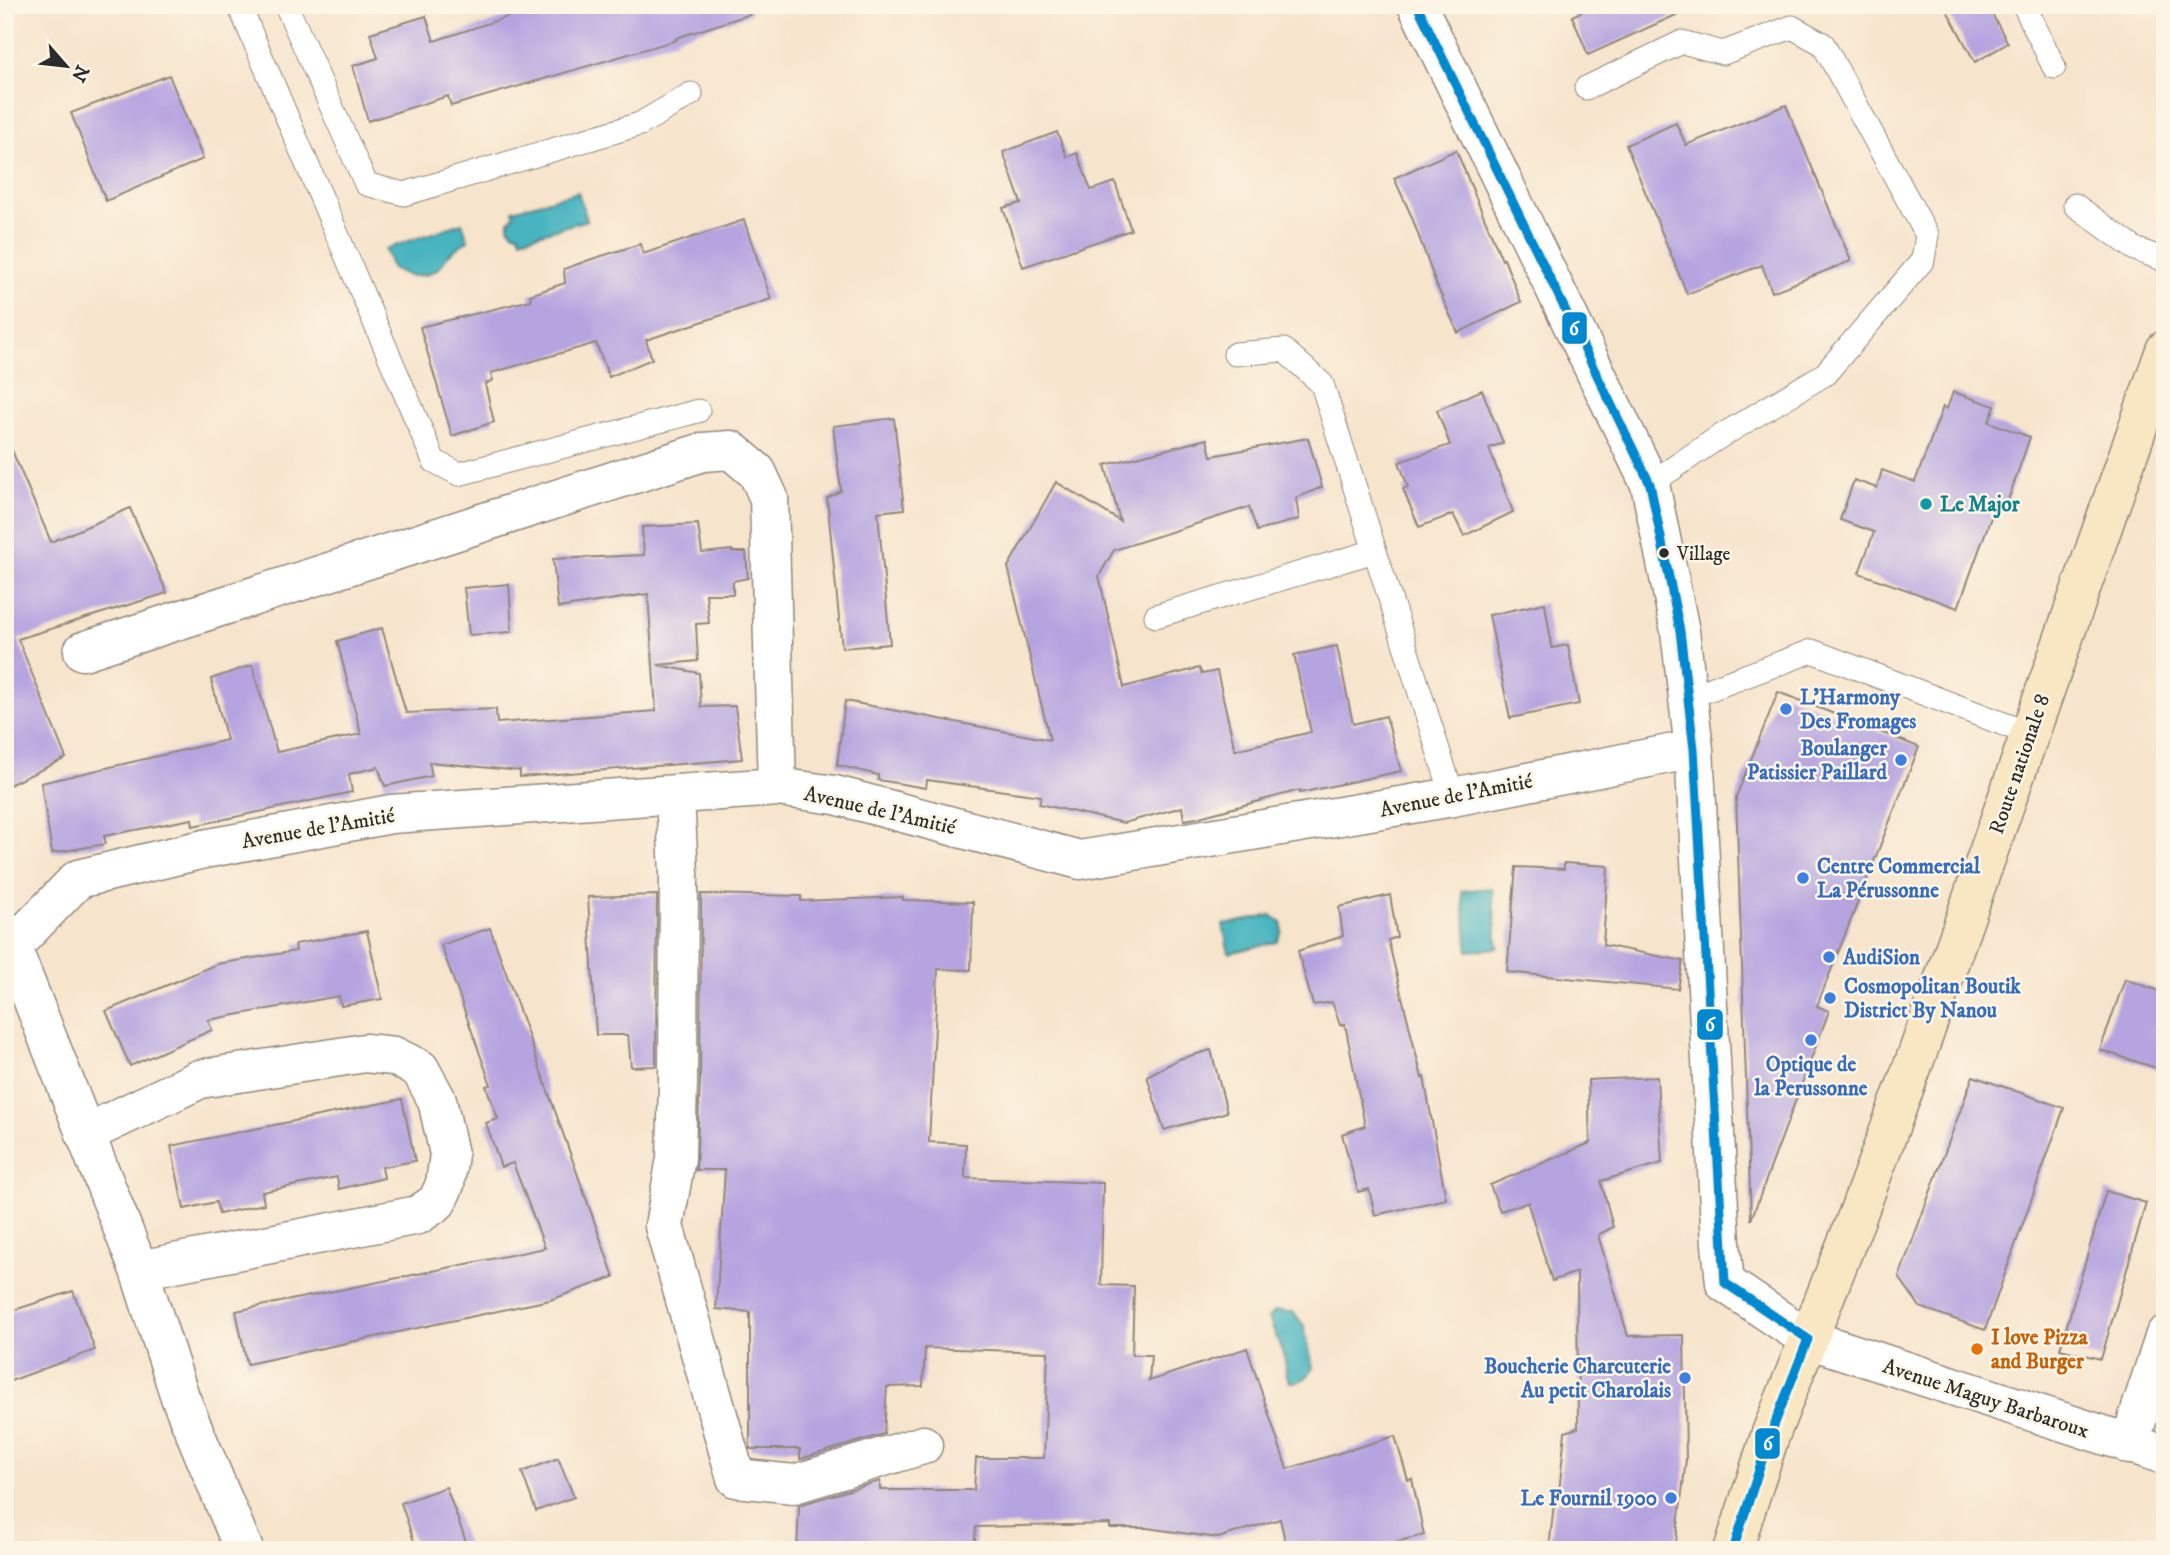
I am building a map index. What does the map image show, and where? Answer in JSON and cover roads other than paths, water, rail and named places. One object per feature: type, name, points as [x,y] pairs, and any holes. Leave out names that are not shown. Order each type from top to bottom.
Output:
[{"type":"main road","name":"Route nationale 8","points":[[1733,1550],[1771,1433],[1919,1049],[2165,350]]},
{"type":"street","points":[[1418,5],[1650,484],[1680,631],[1694,749]]},
{"type":"street","points":[[83,651],[702,452],[731,450],[757,472],[769,498],[777,788]]},
{"type":"street","name":"Avenue de l'Amitié","points":[[8,942],[78,878],[204,849],[391,814],[777,788],[835,795],[1080,860],[1453,797],[1694,749]]},
{"type":"street","name":"Avenue Maguy Barbaroux","points":[[1694,749],[1720,1244],[1725,1283],[1808,1339],[2147,1450]]},
{"type":"street","points":[[675,796],[679,873],[678,1082],[676,1158],[664,1226],[736,1478],[794,1483],[923,1445]]},
{"type":"street","points":[[8,942],[139,1270],[180,1397],[244,1550]]},
{"type":"street","points":[[85,1134],[200,1079],[365,1054],[394,1056],[420,1069],[437,1100],[449,1154],[445,1184],[437,1202],[418,1215],[139,1270]]},
{"type":"street","points":[[2147,1450],[2165,1335]]},
{"type":"lane","points":[[239,5],[434,461],[459,474],[698,411]]},
{"type":"lane","points":[[286,5],[366,184],[404,194],[640,124],[691,94]]},
{"type":"lane","points":[[2024,5],[2054,67]]},
{"type":"lane","points":[[1586,88],[1682,43],[1723,53],[1792,27],[1822,44],[1927,235],[1923,260],[1825,374],[1716,439],[1650,484]]},
{"type":"lane","points":[[2075,205],[2135,249],[2165,260]]},
{"type":"lane","points":[[1236,355],[1283,350],[1322,384],[1453,797]]},
{"type":"lane","points":[[1156,616],[1375,551]]},
{"type":"lane","points":[[1689,697],[1812,651],[2030,734]]},
{"type":"water","points":[[578,192],[587,220],[521,239],[519,233],[514,233],[509,228],[513,210]]},
{"type":"water","points":[[462,223],[468,240],[448,255],[439,268],[426,275],[410,276],[392,269],[385,249]]},
{"type":"water","points":[[1492,888],[1498,948],[1468,951],[1462,891]]},
{"type":"water","points":[[1271,915],[1282,923],[1277,942],[1229,953],[1223,925]]},
{"type":"water","points":[[1275,1311],[1293,1312],[1304,1326],[1313,1367],[1310,1374],[1301,1380],[1290,1382],[1286,1373],[1285,1359],[1269,1318]]},
{"type":"place","name":"Le Major","points":[[1926,504]]},
{"type":"place","name":"Village","points":[[1664,553]]},
{"type":"place","name":"L'Harmony Des Fromages","points":[[1786,709]]},
{"type":"place","name":"Boulanger Patissier Paillard","points":[[1901,760]]},
{"type":"place","name":"Centre Commercial La Pérussonne","points":[[1803,878]]},
{"type":"place","name":"AudiSion","points":[[1829,957]]},
{"type":"place","name":"Cosmopolitan Boutik District By Nanou","points":[[1830,998]]},
{"type":"place","name":"Optique de la Perussonne","points":[[1811,1040]]},
{"type":"place","name":"I love Pizza and Burger","points":[[1977,1349]]},
{"type":"place","name":"Boucherie Charcuterie Au petit Charolais","points":[[1685,1378]]},
{"type":"place","name":"Le Fournil 1900","points":[[1671,1498]]}]
